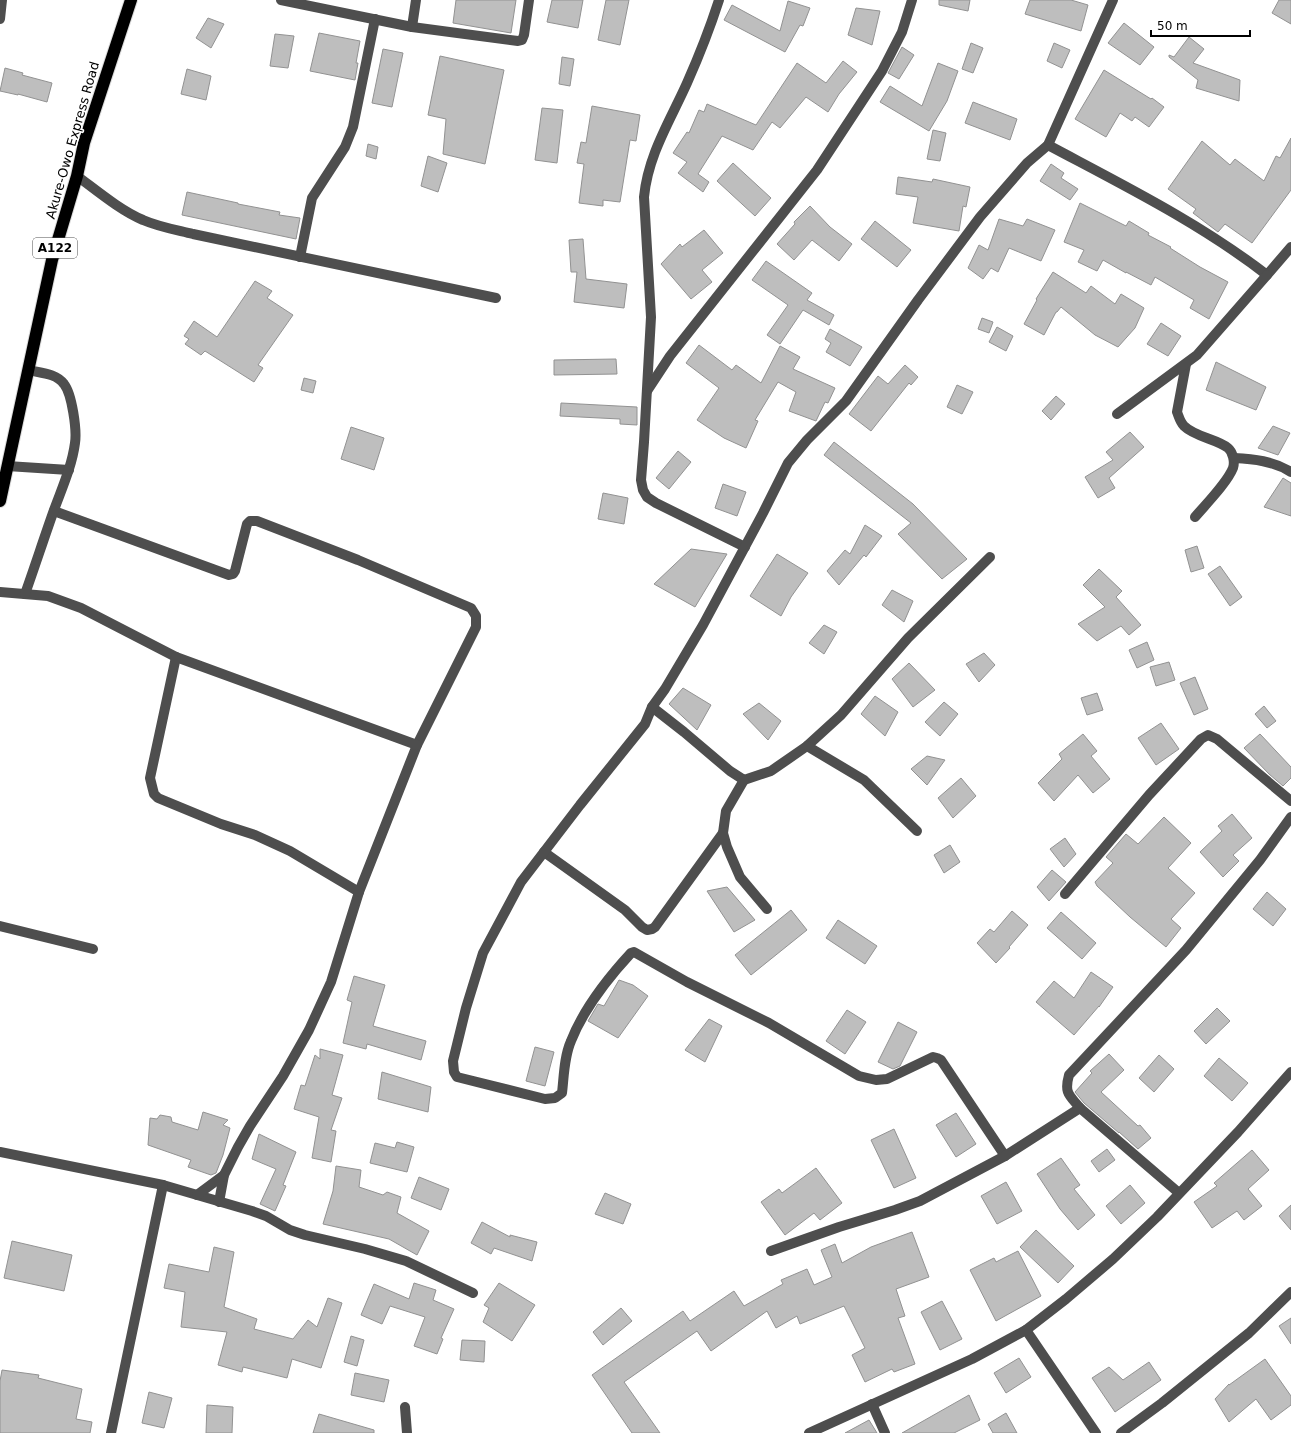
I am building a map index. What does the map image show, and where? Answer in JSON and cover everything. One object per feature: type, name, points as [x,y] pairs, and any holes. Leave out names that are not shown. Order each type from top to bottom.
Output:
[{"type":"highway","name":"Akure-Owo Express Road","points":[[0,501],[52,260],[77,176],[84,143],[131,0]]},
{"type":"street","points":[[0,19],[2,0]]},
{"type":"street","points":[[281,0],[412,27],[518,41],[522,40],[524,35],[529,0]]},
{"type":"street","points":[[412,27],[416,0]]},
{"type":"street","points":[[719,0],[687,83],[667,123],[651,161],[646,180],[644,197],[650,317],[641,480],[643,490],[647,497],[656,503],[745,546]]},
{"type":"street","points":[[647,391],[670,356],[816,170],[882,71],[902,32],[912,0]]},
{"type":"street","points":[[1005,1156],[964,1093],[941,1060],[938,1058],[933,1057],[887,1079],[876,1080],[859,1076],[768,1023],[659,967],[634,952],[631,953],[607,979],[583,1016],[570,1042],[566,1059],[562,1093],[555,1098],[545,1099],[458,1077],[454,1072],[453,1061],[466,1008],[483,953],[521,882],[645,724],[652,707],[665,689],[703,625],[764,513],[788,462],[846,400],[980,217],[1027,163],[1048,145],[1113,0]]},
{"type":"street","points":[[300,257],[312,198],[345,147],[353,127],[375,19]]},
{"type":"street","points":[[1048,145],[1128,187],[1188,221],[1252,263],[1267,275]]},
{"type":"street","points":[[77,176],[125,210],[142,220],[193,234],[496,298]]},
{"type":"street","points":[[1117,414],[1197,355],[1291,248]]},
{"type":"street","points":[[1186,364],[1178,412],[1179,419],[1184,426],[1196,433],[1229,448],[1234,458],[1233,467],[1220,488],[1195,517]]},
{"type":"street","points":[[26,594],[72,463],[76,441],[74,413],[68,389],[64,383],[56,377],[48,374],[28,370]]},
{"type":"street","points":[[1234,458],[1257,460],[1283,467],[1291,472]]},
{"type":"street","points":[[7,466],[69,470]]},
{"type":"street","points":[[54,511],[229,574],[233,574],[235,571],[247,524],[250,521],[257,521],[358,560],[471,608],[476,616],[476,627],[417,745],[359,892],[331,982],[309,1030],[284,1076],[250,1126],[224,1175],[220,1202]]},
{"type":"street","points":[[767,909],[740,877],[727,847],[723,832],[726,811],[744,780],[771,771],[807,746],[841,715],[908,638],[990,557]]},
{"type":"street","points":[[0,592],[48,596],[81,608],[176,657],[417,745]]},
{"type":"street","points":[[176,657],[150,778],[154,794],[158,798],[207,818],[255,835],[290,851],[359,892]]},
{"type":"street","points":[[652,707],[730,771],[744,780]]},
{"type":"street","points":[[1065,894],[1149,795],[1202,739],[1208,735],[1217,739],[1291,801]]},
{"type":"street","points":[[807,746],[864,780],[917,831]]},
{"type":"street","points":[[1179,1193],[1080,1108],[1068,1093],[1066,1085],[1069,1075],[1181,956],[1260,860],[1291,817]]},
{"type":"street","points":[[544,852],[625,910],[647,930],[655,927],[723,832]]},
{"type":"street","points":[[0,926],[93,949]]},
{"type":"street","points":[[809,1433],[972,1359],[1026,1330],[1114,1260],[1238,1132],[1291,1072]]},
{"type":"street","points":[[771,1251],[839,1226],[908,1206],[1005,1156],[1080,1108]]},
{"type":"street","points":[[0,1152],[163,1185],[197,1195],[266,1216],[290,1230],[305,1235],[365,1249],[406,1261],[473,1293]]},
{"type":"street","points":[[197,1195],[224,1175]]},
{"type":"street","points":[[111,1433],[163,1185]]},
{"type":"street","points":[[1121,1433],[1162,1403],[1249,1332],[1291,1292]]},
{"type":"street","points":[[1026,1330],[1096,1433]]},
{"type":"street","points":[[872,1404],[885,1433]]},
{"type":"street","points":[[405,1407],[407,1433]]},
{"type":"building","points":[[456,0],[516,0],[511,33],[453,23]]},
{"type":"building","points":[[552,0],[583,0],[578,28],[547,22]]},
{"type":"building","points":[[606,0],[629,0],[620,45],[598,40]]},
{"type":"building","points":[[939,0],[970,0],[968,11],[939,5]]},
{"type":"building","points":[[1030,0],[1071,0],[1088,5],[1081,31],[1025,14]]},
{"type":"building","points":[[1279,0],[1291,0],[1291,24],[1272,13]]},
{"type":"building","points":[[788,1],[810,8],[803,26],[800,25],[785,52],[724,20],[732,5],[780,31]]},
{"type":"building","points":[[856,8],[880,11],[872,45],[848,35]]},
{"type":"building","points":[[208,18],[224,24],[211,48],[196,38]]},
{"type":"building","points":[[1124,23],[1154,47],[1140,65],[1108,43]]},
{"type":"building","points":[[319,33],[360,41],[355,80],[310,71]]},
{"type":"building","points":[[275,34],[294,36],[288,68],[270,66]]},
{"type":"building","points":[[1189,37],[1204,49],[1193,63],[1240,80],[1239,101],[1196,88],[1198,80],[1169,57],[1169,55],[1174,57]]},
{"type":"building","points":[[971,43],[983,48],[973,73],[962,69]]},
{"type":"building","points":[[1054,43],[1070,50],[1062,68],[1047,61]]},
{"type":"building","points":[[902,47],[914,55],[899,79],[888,73]]},
{"type":"building","points":[[383,49],[403,53],[392,107],[372,103]]},
{"type":"building","points":[[440,56],[504,70],[485,164],[443,154],[446,119],[428,115]]},
{"type":"building","points":[[562,57],[574,59],[570,86],[559,84]]},
{"type":"building","points":[[843,61],[857,72],[839,94],[828,112],[806,97],[780,128],[772,122],[753,150],[722,136],[698,174],[709,182],[703,192],[678,173],[687,162],[673,153],[687,132],[689,133],[699,110],[704,112],[707,104],[756,125],[797,63],[826,83]]},
{"type":"building","points":[[938,63],[958,71],[947,101],[929,131],[880,102],[890,86],[922,106]]},
{"type":"building","points":[[5,68],[23,73],[22,75],[52,83],[47,102],[0,91]]},
{"type":"building","points":[[187,69],[211,76],[206,100],[181,94]]},
{"type":"building","points":[[1104,70],[1151,99],[1152,98],[1164,107],[1149,127],[1135,117],[1132,121],[1120,113],[1106,137],[1075,119]]},
{"type":"building","points":[[973,102],[1017,119],[1010,140],[965,123]]},
{"type":"building","points":[[592,106],[640,115],[636,141],[630,140],[620,202],[603,200],[603,206],[579,203],[584,164],[577,163],[581,142],[586,143]]},
{"type":"building","points":[[542,108],[563,110],[557,163],[535,160]]},
{"type":"building","points":[[933,130],[946,133],[940,161],[927,159]]},
{"type":"building","points":[[1291,138],[1291,190],[1252,243],[1225,224],[1218,232],[1193,213],[1196,209],[1168,189],[1202,141],[1230,165],[1235,159],[1264,181],[1276,156],[1280,158]]},
{"type":"building","points":[[368,144],[378,147],[376,159],[366,156]]},
{"type":"building","points":[[428,156],[447,163],[438,192],[421,186]]},
{"type":"building","points":[[733,163],[771,198],[755,216],[717,181]]},
{"type":"building","points":[[1051,164],[1064,173],[1061,178],[1078,189],[1070,200],[1040,181]]},
{"type":"building","points":[[898,177],[932,182],[933,179],[970,187],[966,207],[963,206],[959,231],[913,223],[918,197],[896,194]]},
{"type":"building","points":[[187,192],[280,212],[279,215],[300,218],[296,239],[182,215]]},
{"type":"building","points":[[1080,203],[1126,226],[1129,221],[1149,233],[1148,235],[1171,247],[1170,248],[1200,267],[1228,282],[1209,319],[1190,308],[1194,300],[1155,277],[1151,285],[1103,260],[1097,271],[1078,262],[1084,250],[1064,242]]},
{"type":"building","points":[[810,206],[830,227],[852,244],[839,261],[812,240],[794,260],[777,244],[795,224],[794,222]]},
{"type":"building","points":[[999,219],[1023,226],[1027,219],[1055,230],[1041,261],[1009,248],[998,272],[991,268],[983,279],[968,268],[979,245],[988,250]]},
{"type":"building","points":[[875,221],[911,250],[897,267],[861,239]]},
{"type":"building","points":[[704,230],[723,253],[702,270],[712,282],[691,299],[661,264],[680,244],[682,247]]},
{"type":"building","points":[[583,239],[586,279],[627,284],[624,308],[574,302],[577,272],[571,272],[569,240]]},
{"type":"building","points":[[766,261],[812,293],[807,300],[834,315],[829,325],[803,310],[780,344],[767,335],[788,305],[752,280]]},
{"type":"building","points":[[1053,272],[1086,293],[1091,286],[1115,304],[1121,294],[1144,308],[1135,328],[1118,347],[1095,335],[1061,307],[1056,312],[1044,335],[1024,324],[1037,300],[1036,299]]},
{"type":"building","points":[[255,281],[272,291],[267,298],[293,315],[258,365],[263,368],[254,382],[205,351],[201,355],[185,344],[189,339],[184,336],[194,321],[217,337]]},
{"type":"building","points":[[982,318],[993,322],[989,333],[978,329]]},
{"type":"building","points":[[1161,323],[1181,336],[1168,356],[1147,344]]},
{"type":"building","points":[[997,327],[1013,336],[1006,351],[989,342]]},
{"type":"building","points":[[830,329],[862,347],[850,366],[826,352],[831,343],[825,339]]},
{"type":"building","points":[[699,345],[732,370],[736,365],[761,383],[780,346],[800,357],[793,369],[835,388],[828,403],[825,402],[816,421],[789,411],[796,392],[778,382],[755,420],[758,421],[746,448],[724,438],[697,420],[719,388],[686,363]]},
{"type":"building","points":[[616,359],[617,374],[554,375],[554,360]]},
{"type":"building","points":[[1216,362],[1266,387],[1256,410],[1206,390]]},
{"type":"building","points":[[905,365],[918,377],[911,385],[909,383],[871,431],[849,414],[878,376],[888,384]]},
{"type":"building","points":[[304,378],[316,381],[313,393],[301,390]]},
{"type":"building","points":[[957,385],[973,392],[962,414],[947,407]]},
{"type":"building","points":[[1056,396],[1065,404],[1051,420],[1042,411]]},
{"type":"building","points":[[561,403],[637,407],[637,425],[620,424],[620,419],[560,416]]},
{"type":"building","points":[[1273,426],[1290,433],[1278,455],[1258,448]]},
{"type":"building","points":[[351,427],[384,438],[374,470],[341,459]]},
{"type":"building","points":[[1130,432],[1144,447],[1109,478],[1115,488],[1098,498],[1085,477],[1113,460],[1106,452]]},
{"type":"building","points":[[834,442],[913,504],[967,559],[942,579],[898,534],[911,523],[824,455]]},
{"type":"building","points":[[678,451],[691,462],[669,489],[656,478]]},
{"type":"building","points":[[1283,478],[1291,483],[1291,516],[1264,507]]},
{"type":"building","points":[[723,484],[746,492],[737,516],[715,508]]},
{"type":"building","points":[[603,493],[628,498],[624,524],[598,519]]},
{"type":"building","points":[[865,525],[882,536],[866,557],[864,555],[839,585],[827,571],[845,550],[850,554]]},
{"type":"building","points":[[1197,546],[1204,568],[1191,572],[1185,550]]},
{"type":"building","points":[[691,549],[727,554],[695,607],[654,584]]},
{"type":"building","points":[[777,554],[808,573],[791,597],[781,616],[750,596]]},
{"type":"building","points":[[1220,566],[1242,597],[1230,606],[1208,574]]},
{"type":"building","points":[[1099,569],[1122,591],[1116,597],[1141,625],[1129,635],[1121,626],[1097,641],[1078,624],[1105,607],[1083,585]]},
{"type":"building","points":[[892,590],[913,601],[904,622],[882,605]]},
{"type":"building","points":[[824,625],[837,632],[824,654],[809,643]]},
{"type":"building","points":[[1147,642],[1154,660],[1137,668],[1129,650]]},
{"type":"building","points":[[984,653],[995,665],[979,682],[966,664]]},
{"type":"building","points":[[1169,662],[1175,680],[1156,686],[1150,667]]},
{"type":"building","points":[[909,663],[935,690],[913,707],[892,679]]},
{"type":"building","points":[[1195,677],[1208,709],[1194,715],[1180,683]]},
{"type":"building","points":[[683,688],[711,705],[697,730],[669,704]]},
{"type":"building","points":[[1097,693],[1103,710],[1087,715],[1081,698]]},
{"type":"building","points":[[875,696],[898,712],[885,736],[861,714]]},
{"type":"building","points":[[944,702],[958,714],[940,736],[925,722]]},
{"type":"building","points":[[759,703],[781,721],[768,740],[743,714]]},
{"type":"building","points":[[1264,706],[1276,721],[1267,728],[1255,714]]},
{"type":"building","points":[[1161,723],[1179,749],[1156,765],[1138,738]]},
{"type":"building","points":[[1083,734],[1097,751],[1091,756],[1110,779],[1093,793],[1078,775],[1054,801],[1038,783],[1062,759],[1059,754]]},
{"type":"building","points":[[1260,734],[1291,767],[1291,778],[1283,786],[1244,748]]},
{"type":"building","points":[[927,756],[945,760],[927,785],[911,769]]},
{"type":"building","points":[[961,778],[976,796],[953,818],[938,798]]},
{"type":"building","points":[[1232,814],[1252,838],[1233,855],[1239,861],[1223,877],[1200,852],[1222,831],[1218,826]]},
{"type":"building","points":[[1164,817],[1191,843],[1168,868],[1195,893],[1171,919],[1181,928],[1166,947],[1130,917],[1097,886],[1095,882],[1113,863],[1106,857],[1126,834],[1138,844]]},
{"type":"building","points":[[1065,838],[1076,854],[1064,867],[1050,849]]},
{"type":"building","points":[[950,845],[960,862],[944,873],[934,855]]},
{"type":"building","points":[[1052,870],[1066,882],[1049,901],[1037,887]]},
{"type":"building","points":[[727,887],[755,920],[734,932],[707,891]]},
{"type":"building","points":[[1267,892],[1286,909],[1273,926],[1253,909]]},
{"type":"building","points":[[791,910],[807,930],[751,975],[735,955]]},
{"type":"building","points":[[1012,911],[1028,925],[996,963],[977,943],[990,929],[994,932]]},
{"type":"building","points":[[1061,912],[1096,943],[1082,959],[1047,928]]},
{"type":"building","points":[[838,920],[877,946],[865,964],[826,938]]},
{"type":"building","points":[[1091,972],[1113,987],[1099,1007],[1074,1035],[1036,1002],[1054,981],[1074,998]]},
{"type":"building","points":[[354,976],[385,985],[373,1026],[426,1041],[421,1060],[367,1044],[366,1049],[343,1043],[352,1002],[347,1000]]},
{"type":"building","points":[[619,980],[633,985],[648,996],[618,1038],[588,1021],[598,1004],[604,1006]]},
{"type":"building","points":[[1217,1008],[1230,1021],[1206,1044],[1194,1031]]},
{"type":"building","points":[[847,1010],[866,1022],[845,1054],[826,1041]]},
{"type":"building","points":[[709,1019],[722,1026],[705,1062],[685,1050]]},
{"type":"building","points":[[898,1022],[917,1032],[900,1066],[893,1069],[878,1062]]},
{"type":"building","points":[[535,1047],[554,1052],[545,1086],[526,1081]]},
{"type":"building","points":[[320,1049],[343,1055],[332,1095],[342,1098],[331,1130],[336,1131],[331,1162],[312,1158],[319,1117],[294,1109],[301,1085],[305,1086],[315,1055],[320,1059]]},
{"type":"building","points":[[1109,1054],[1124,1070],[1101,1092],[1138,1126],[1140,1125],[1151,1138],[1138,1149],[1084,1103],[1075,1092],[1092,1073],[1090,1071]]},
{"type":"building","points":[[1159,1055],[1174,1069],[1154,1092],[1139,1078]]},
{"type":"building","points":[[1219,1058],[1248,1083],[1232,1101],[1204,1076]]},
{"type":"building","points":[[382,1072],[431,1087],[428,1112],[378,1099]]},
{"type":"building","points":[[203,1112],[228,1120],[223,1125],[230,1128],[223,1155],[216,1173],[211,1175],[188,1167],[191,1160],[148,1145],[150,1118],[157,1119],[160,1115],[171,1117],[172,1122],[198,1130]]},
{"type":"building","points":[[956,1113],[976,1144],[956,1157],[936,1125]]},
{"type":"building","points":[[894,1129],[916,1178],[894,1188],[871,1140]]},
{"type":"building","points":[[259,1134],[296,1152],[283,1185],[286,1186],[275,1211],[260,1204],[276,1169],[252,1159]]},
{"type":"building","points":[[397,1142],[414,1147],[407,1172],[370,1163],[375,1143],[395,1148]]},
{"type":"building","points":[[1107,1149],[1115,1160],[1099,1172],[1091,1161]]},
{"type":"building","points":[[1252,1150],[1269,1170],[1248,1189],[1262,1206],[1244,1220],[1237,1211],[1212,1228],[1194,1202],[1217,1186],[1214,1183]]},
{"type":"building","points":[[1061,1158],[1080,1185],[1074,1189],[1095,1215],[1078,1230],[1060,1209],[1037,1174]]},
{"type":"building","points":[[336,1166],[361,1170],[359,1187],[383,1195],[387,1192],[401,1197],[397,1213],[429,1231],[417,1255],[389,1239],[323,1224],[333,1191]]},
{"type":"building","points":[[816,1168],[842,1203],[820,1220],[814,1213],[785,1235],[761,1202],[779,1189],[782,1193]]},
{"type":"building","points":[[419,1177],[449,1189],[441,1210],[411,1198]]},
{"type":"building","points":[[1006,1182],[1022,1211],[997,1224],[981,1196]]},
{"type":"building","points":[[1130,1185],[1145,1203],[1121,1224],[1106,1206]]},
{"type":"building","points":[[605,1193],[631,1204],[623,1224],[595,1214]]},
{"type":"building","points":[[1291,1205],[1291,1230],[1279,1216]]},
{"type":"building","points":[[482,1222],[510,1237],[510,1235],[537,1242],[532,1261],[494,1248],[491,1254],[471,1243]]},
{"type":"building","points":[[1036,1230],[1074,1266],[1058,1283],[1020,1247]]},
{"type":"building","points":[[912,1232],[929,1277],[896,1289],[905,1316],[898,1318],[915,1364],[894,1372],[892,1369],[865,1382],[852,1355],[865,1348],[844,1306],[800,1324],[797,1316],[776,1328],[767,1311],[711,1351],[697,1331],[624,1382],[660,1433],[632,1433],[592,1375],[683,1311],[690,1321],[734,1291],[744,1306],[783,1284],[781,1280],[807,1269],[814,1285],[832,1277],[821,1250],[835,1244],[842,1263],[871,1247]]},
{"type":"building","points":[[12,1241],[72,1255],[64,1291],[4,1278]]},
{"type":"building","points":[[214,1247],[234,1252],[224,1307],[257,1319],[254,1329],[293,1339],[308,1320],[317,1327],[328,1298],[342,1303],[321,1368],[292,1359],[287,1378],[243,1367],[242,1372],[218,1365],[227,1332],[181,1327],[185,1292],[164,1288],[169,1264],[209,1272]]},
{"type":"building","points":[[1018,1251],[1041,1296],[996,1321],[970,1270],[994,1258],[996,1262]]},
{"type":"building","points":[[414,1283],[436,1290],[433,1300],[454,1309],[441,1338],[443,1339],[437,1354],[414,1346],[425,1317],[390,1306],[382,1324],[361,1315],[374,1284],[409,1299]]},
{"type":"building","points":[[499,1283],[535,1305],[512,1341],[483,1322],[489,1308],[484,1305]]},
{"type":"building","points":[[942,1301],[962,1339],[940,1350],[921,1312]]},
{"type":"building","points":[[621,1308],[632,1321],[603,1345],[593,1332]]},
{"type":"building","points":[[1291,1318],[1291,1344],[1279,1326]]},
{"type":"building","points":[[351,1336],[364,1340],[357,1366],[344,1362]]},
{"type":"building","points":[[462,1340],[485,1341],[484,1362],[460,1360]]},
{"type":"building","points":[[1019,1358],[1031,1377],[1006,1393],[994,1373]]},
{"type":"building","points":[[1265,1359],[1291,1396],[1291,1405],[1271,1420],[1256,1399],[1229,1422],[1215,1399],[1229,1384]]},
{"type":"building","points":[[1149,1362],[1161,1380],[1115,1412],[1092,1378],[1109,1367],[1123,1380]]},
{"type":"building","points":[[2,1370],[39,1375],[38,1378],[82,1389],[76,1419],[92,1422],[90,1433],[0,1433],[0,1381]]},
{"type":"building","points":[[355,1373],[389,1380],[384,1402],[351,1395]]},
{"type":"building","points":[[149,1392],[172,1398],[164,1428],[142,1423]]},
{"type":"building","points":[[969,1395],[980,1420],[954,1433],[902,1433]]},
{"type":"building","points":[[207,1405],[233,1407],[232,1433],[206,1433]]},
{"type":"building","points":[[1006,1413],[1017,1433],[993,1433],[988,1424]]},
{"type":"building","points":[[319,1414],[374,1430],[374,1433],[313,1433]]},
{"type":"building","points":[[869,1420],[877,1433],[845,1433]]}]
